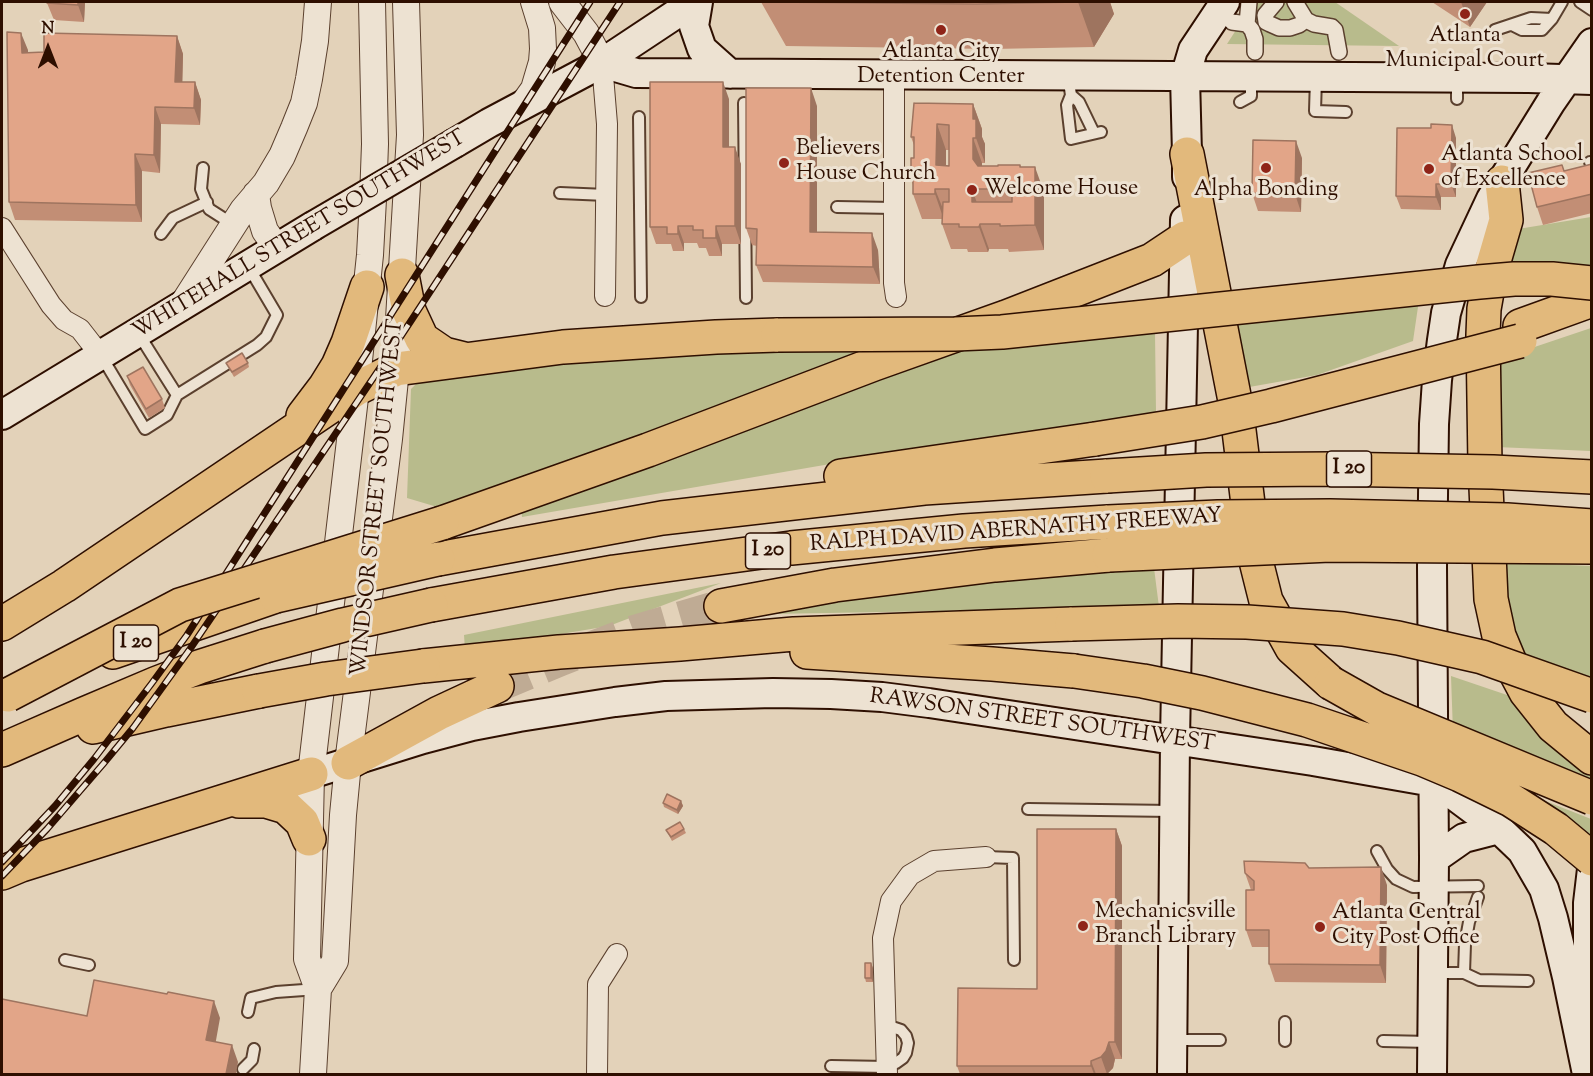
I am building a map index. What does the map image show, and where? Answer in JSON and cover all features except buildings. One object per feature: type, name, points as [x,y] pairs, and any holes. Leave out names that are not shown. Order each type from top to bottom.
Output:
[{"type":"highway","points":[[1187,154],[1236,406],[1254,553],[1266,601],[1292,648],[1331,683],[1377,709],[1592,798]]},
{"type":"highway","points":[[1502,182],[1506,220],[1490,275],[1484,309],[1483,334],[1485,465],[1491,599],[1499,636],[1526,692],[1553,726],[1592,758]]},
{"type":"highway","points":[[5,696],[180,605],[442,523],[648,450],[874,364],[1006,317],[1152,260],[1185,238]]},
{"type":"highway","points":[[402,275],[409,311],[422,339],[444,354],[464,359]]},
{"type":"highway","points":[[2,624],[64,586],[356,389],[396,369],[563,347],[717,336],[1002,332],[1514,279],[1552,279],[1592,283]]},
{"type":"highway","points":[[284,438],[310,407],[338,366],[367,286]]},
{"type":"highway","points":[[662,518],[795,483],[1202,422],[1271,406],[1421,366],[1520,333],[1592,300]]},
{"type":"highway","points":[[1520,333],[1592,318]]},
{"type":"highway","name":"RALPH DAVID ABERNATHY FREEWAY","points":[[5,696],[133,644],[273,597],[438,559],[662,518],[924,488],[1206,470],[1330,469],[1493,472],[1592,477]]},
{"type":"highway","name":"RALPH DAVID ABERNATHY FREEWAY","points":[[10,746],[199,667],[343,625],[431,605],[614,573],[791,548],[964,531],[1218,518],[1341,516],[1507,520],[1592,526]]},
{"type":"highway","points":[[721,606],[835,585],[995,565],[1109,555],[1330,545],[1592,547]]},
{"type":"highway","points":[[10,746],[259,691],[423,666],[559,651],[794,634],[1072,624],[1247,622],[1343,629],[1407,640],[1482,657],[1592,696]]},
{"type":"highway","points":[[680,644],[1074,671],[1143,681],[1202,693],[1307,720],[1422,759],[1460,775],[1520,805],[1563,834],[1592,859]]},
{"type":"highway","points":[[348,763],[439,713],[497,686]]},
{"type":"highway","points":[[2,873],[311,774]]},
{"type":"highway","points":[[220,803],[256,800],[286,807],[302,822],[309,839]]},
{"type":"main road","name":"WHITEHALL STREET SOUTHWEST","points":[[2,415],[313,226],[455,143],[602,63],[696,2]]},
{"type":"main road","points":[[696,2],[694,26],[702,50],[730,74]]},
{"type":"main road","points":[[1172,1074],[1175,740],[1187,154],[1185,76],[1193,50],[1239,19]]},
{"type":"main road","points":[[1432,1074],[1434,424],[1446,313],[1460,265],[1491,199],[1551,102],[1580,79],[1592,43]]},
{"type":"main road","points":[[602,63],[636,73],[894,75],[1070,85],[1185,76],[1316,78],[1457,88],[1529,78],[1580,79]]},
{"type":"main road","name":"RAWSON STREET SOUTHWEST","points":[[311,774],[472,726],[519,717],[666,696],[721,693],[819,693],[929,703],[1313,761],[1433,782],[1499,829],[1522,851],[1544,889],[1553,918],[1588,1074]]},
{"type":"main road","points":[[1434,859],[1464,838],[1499,829]]},
{"type":"main road","points":[[1588,1074],[1588,903],[1592,868]]},
{"type":"street","points":[[181,307],[243,210],[266,183],[282,156],[304,103],[315,41],[318,2]]},
{"type":"street","name":"WINDSOR STREET SOUTHWEST","points":[[313,1074],[318,989],[307,959],[311,774],[367,286],[375,144],[372,2]]},
{"type":"street","name":"WINDSOR STREET SOUTHWEST","points":[[318,989],[335,961],[348,763],[388,451],[396,369],[410,135],[406,2]]},
{"type":"street","points":[[521,107],[534,89],[542,62],[542,28],[534,2]]},
{"type":"street","points":[[562,2],[586,33],[602,63],[607,124],[605,296]]},
{"type":"street","points":[[1239,19],[1249,2]]},
{"type":"street","points":[[1266,21],[1267,11],[1276,2]]},
{"type":"street","points":[[1295,2],[1306,20],[1321,26],[1329,26],[1335,30],[1339,52]]},
{"type":"street","points":[[1239,19],[1266,21],[1274,27],[1285,28],[1295,27],[1306,20]]},
{"type":"street","points":[[1239,19],[1255,39],[1249,77]]},
{"type":"street","points":[[894,75],[894,284],[896,297]]},
{"type":"street","points":[[256,194],[265,231],[277,248]]},
{"type":"street","points":[[2,228],[51,305],[64,320],[80,329],[101,356]]},
{"type":"street","points":[[887,1071],[883,938],[891,901],[910,875],[934,861],[986,857]]},
{"type":"street","points":[[597,1074],[598,984],[617,954]]},
{"type":"lane","points":[[1495,30],[1531,18],[1552,19],[1562,2]]},
{"type":"lane","points":[[1580,2],[1592,10]]},
{"type":"lane","points":[[1316,78],[1315,111],[1346,112]]},
{"type":"lane","points":[[1070,85],[1098,133],[1071,139],[1067,105],[1070,85]]},
{"type":"lane","points":[[744,103],[746,298]]},
{"type":"lane","points":[[639,117],[641,297]]},
{"type":"lane","points":[[202,168],[201,189],[209,209],[234,225]]},
{"type":"lane","points":[[560,193],[606,195]]},
{"type":"lane","points":[[160,234],[173,218],[207,202]]},
{"type":"lane","points":[[837,207],[894,208]]},
{"type":"lane","points":[[101,356],[145,429],[167,415],[177,395],[266,337],[277,315],[248,265]]},
{"type":"lane","points":[[137,333],[177,395]]},
{"type":"lane","points":[[1028,809],[1174,811]]},
{"type":"lane","points":[[1377,851],[1387,869],[1396,879],[1413,887],[1478,892],[1465,944],[1464,973]]},
{"type":"lane","points":[[986,857],[1013,858],[1014,960]]},
{"type":"lane","points":[[65,960],[89,965]]},
{"type":"lane","points":[[1433,973],[1464,973],[1479,981],[1528,981]]},
{"type":"lane","points":[[248,1012],[251,998],[276,992],[318,989]]},
{"type":"lane","points":[[1285,1022],[1285,1041]]},
{"type":"lane","points":[[1172,1040],[1220,1040]]},
{"type":"lane","points":[[1383,1041],[1432,1042]]},
{"type":"lane","points":[[243,1069],[252,1060],[254,1049]]},
{"type":"lane","points":[[831,1066],[887,1071]]},
{"type":"green space","points":[[1254,2],[1335,2],[1399,46],[1227,44]]},
{"type":"green space","points":[[1591,217],[1591,270],[1502,265],[1512,230]]},
{"type":"green space","points":[[1419,300],[1413,341],[1317,375],[1238,389],[1231,322]]},
{"type":"green space","points":[[1591,328],[1591,451],[1496,447],[1493,361]]},
{"type":"green space","points":[[1155,333],[1156,412],[865,458],[522,517],[521,508],[939,351]]},
{"type":"green space","points":[[900,348],[444,509],[407,498],[411,389],[418,382],[628,350]]},
{"type":"green space","points":[[1502,562],[1591,566],[1591,679],[1519,653],[1510,630]]},
{"type":"green space","points":[[1154,568],[1159,607],[772,614],[883,591]]},
{"type":"green space","points":[[721,583],[609,626],[465,650],[464,635]]},
{"type":"green space","points":[[1451,676],[1510,696],[1591,776],[1591,780],[1453,732]]},
{"type":"green space","points":[[1520,791],[1591,819],[1591,848]]},
{"type":"tunnel","points":[[497,686],[636,631],[721,606]]},
{"type":"railway","points":[[2,862],[55,806],[94,759],[187,635],[590,2]]},
{"type":"railway","points":[[2,876],[47,829],[133,728],[190,649],[384,362],[620,2]]},
{"type":"place","name":"Atlanta Municipal Court","points":[[1465,14]]},
{"type":"place","name":"Atlanta City Detention Center","points":[[941,30]]},
{"type":"place","name":"Believers House Church","points":[[784,163]]},
{"type":"place","name":"Alpha Bonding","points":[[1266,168]]},
{"type":"place","name":"Atlanta School of Excellence","points":[[1429,169]]},
{"type":"place","name":"Welcome House","points":[[972,190]]},
{"type":"place","name":"Mechanicsville Branch Library","points":[[1083,926]]},
{"type":"place","name":"Atlanta Central City Post Office","points":[[1320,927]]}]
